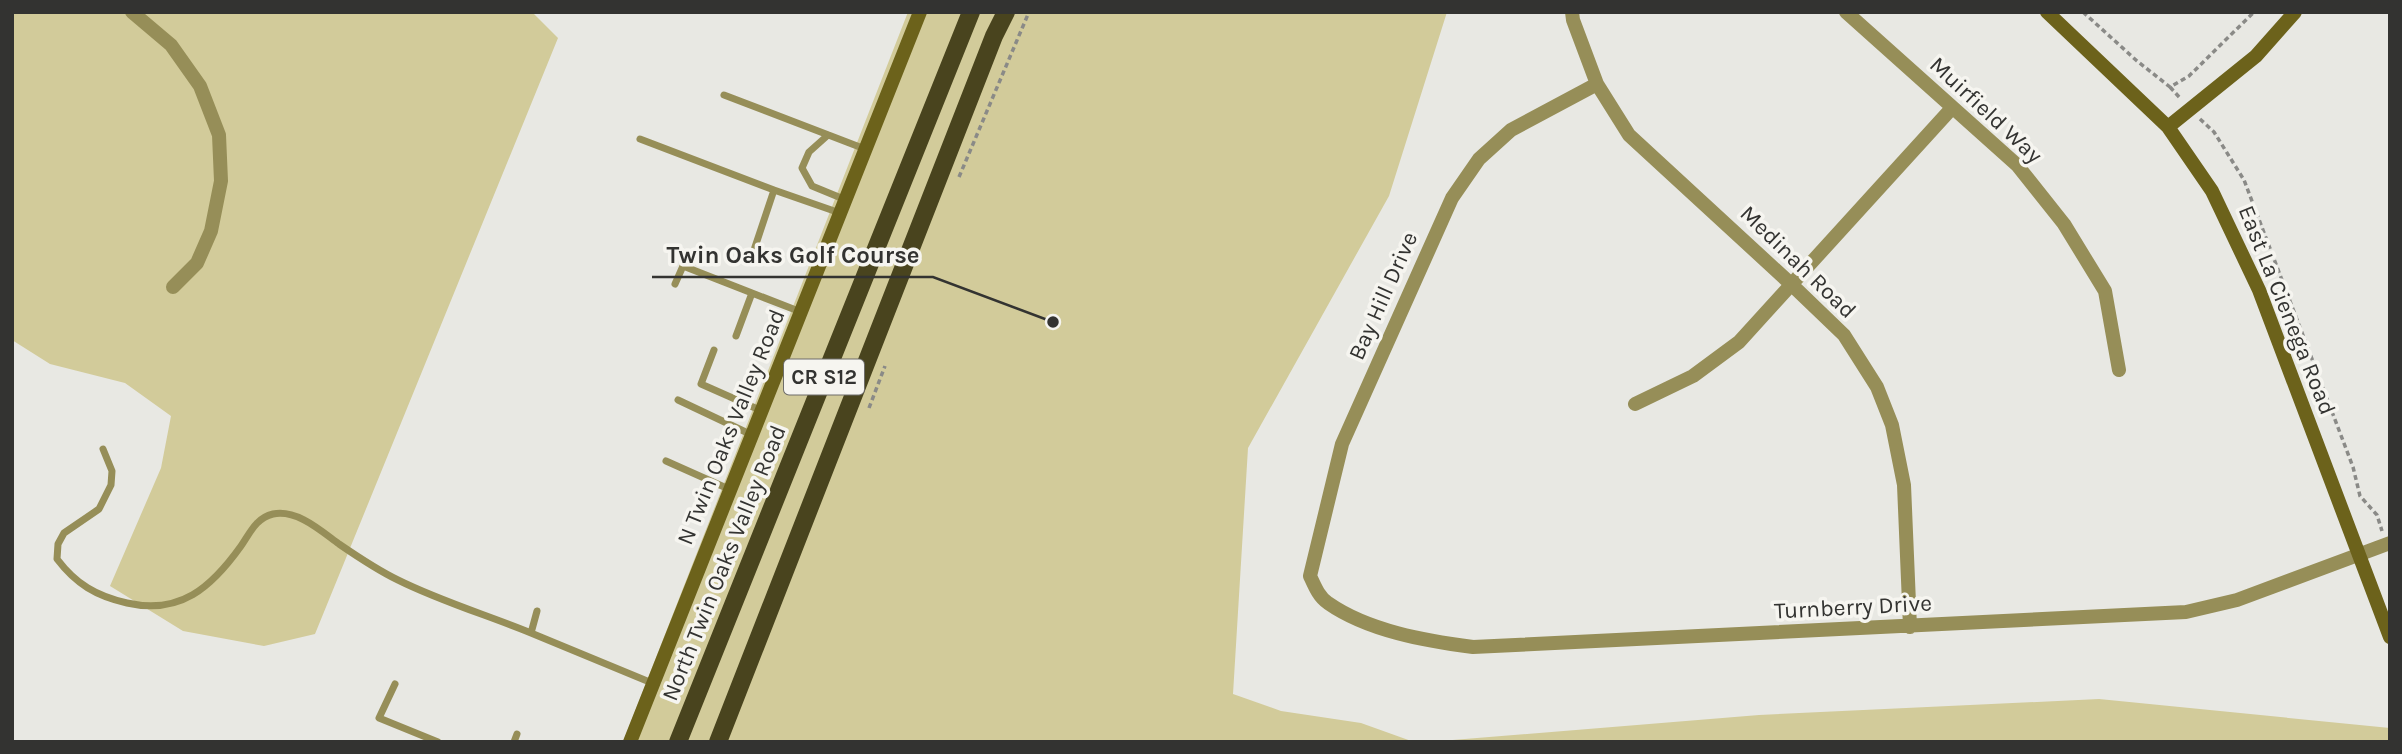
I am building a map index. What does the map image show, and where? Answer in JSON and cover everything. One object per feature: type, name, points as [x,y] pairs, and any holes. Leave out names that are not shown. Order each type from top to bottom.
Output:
[{"type":"main road","name":"North Twin Oaks Valley Road","points":[[678,742],[971,12]]},
{"type":"main road","name":"CR S12","points":[[718,742],[994,36],[1006,12]]},
{"type":"street","points":[[132,12],[171,45],[200,86],[219,135],[220,181],[211,231],[197,263],[173,287]]},
{"type":"street","name":"N Twin Oaks Valley Road","points":[[630,742],[920,12]]},
{"type":"street","name":"Medinah Road","points":[[1572,12],[1597,85],[1629,135],[1844,335],[1877,387],[1892,425],[1904,485],[1910,627]]},
{"type":"street","name":"Muirfield Way","points":[[1846,12],[2017,165],[2064,224],[2105,291],[2119,370]]},
{"type":"street","name":"East La Cienega Road","points":[[2046,12],[2168,127],[2212,191],[2259,290],[2390,637]]},
{"type":"street","points":[[2168,127],[2256,56],[2295,12]]},
{"type":"street","name":"Bay Hill Drive","points":[[1318,593],[1310,576],[1342,444],[1452,198],[1479,159],[1511,130],[1597,85]]},
{"type":"street","points":[[1635,404],[1693,376],[1739,342],[1952,108]]},
{"type":"street","name":"Turnberry Drive","points":[[1318,593],[1328,603],[1367,623],[1428,642],[1473,647],[1910,627],[2186,612],[2237,600],[2388,544]]},
{"type":"lane","points":[[724,94],[866,149]]},
{"type":"lane","points":[[828,135],[809,152],[802,168],[812,186],[844,206]]},
{"type":"lane","points":[[640,139],[774,190],[844,206]]},
{"type":"lane","points":[[751,259],[774,190]]},
{"type":"lane","points":[[675,285],[683,266],[802,312]]},
{"type":"lane","points":[[736,336],[752,293]]},
{"type":"lane","points":[[714,350],[701,384],[762,411]]},
{"type":"lane","points":[[678,400],[753,436]]},
{"type":"lane","points":[[103,449],[112,471],[111,485],[99,509],[64,533],[58,544],[57,559],[80,585],[110,599],[151,607],[187,599],[208,586],[257,521],[271,514],[287,513],[312,525],[395,578],[652,683]]},
{"type":"lane","points":[[666,461],[731,491]]},
{"type":"lane","points":[[531,633],[537,611]]},
{"type":"lane","points":[[395,684],[379,718],[438,742]]},
{"type":"path","points":[[2083,12],[2170,87],[2214,132],[2244,180],[2353,467],[2360,496],[2376,516],[2388,544]]},
{"type":"path","points":[[2170,87],[2189,76],[2254,12]]},
{"type":"shaded area","points":[[12,12],[532,12],[558,38],[315,634],[264,646],[183,631],[110,586],[161,468],[171,416],[125,383],[50,364],[12,340]]},
{"type":"shaded area","points":[[908,12],[1447,12],[1389,196],[1248,448],[1233,694],[1281,711],[1361,723],[1414,742],[623,742]]},
{"type":"shaded area","points":[[2099,699],[2390,728],[2390,742],[1428,742],[1759,715]]},
{"type":"place","name":"Twin Oaks Golf Course","points":[[1053,322]]}]
